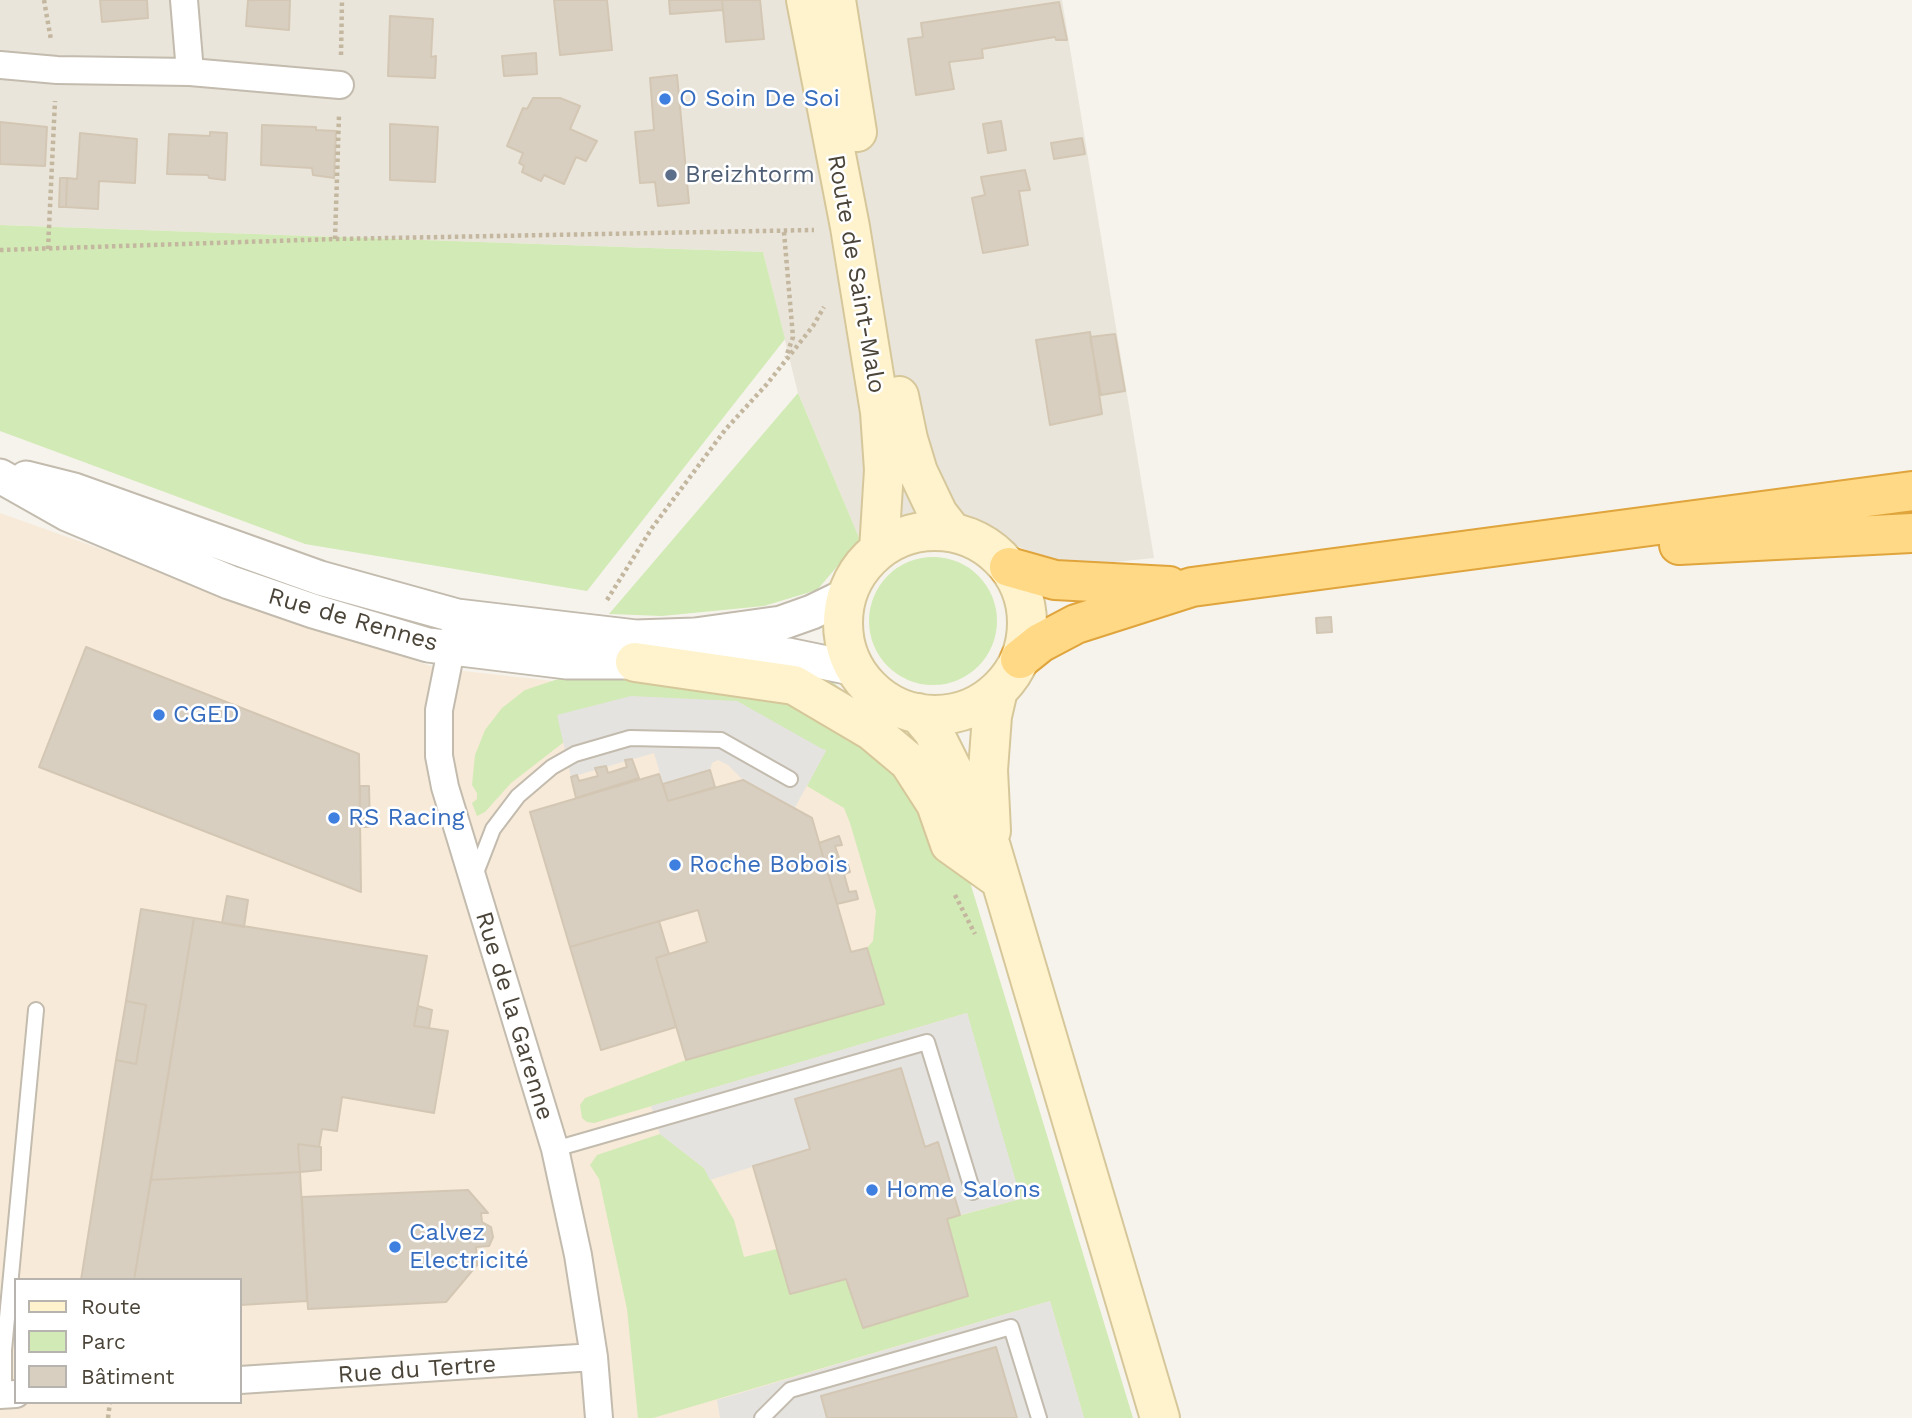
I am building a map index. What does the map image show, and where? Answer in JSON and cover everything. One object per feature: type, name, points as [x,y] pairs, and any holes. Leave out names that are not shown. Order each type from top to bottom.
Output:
[{"type":"highway","points":[[1020,659],[1040,643],[1076,624],[1192,587],[1912,491]]},
{"type":"highway","points":[[1474,549],[1622,548],[1912,533]]},
{"type":"highway","points":[[1009,567],[1064,581],[1192,587]]},
{"type":"main road","name":"Route de Saint-Malo","points":[[806,0],[850,227],[884,441],[883,519],[879,550]]},
{"type":"main road","name":"Route de Saint-Malo","points":[[836,0],[903,417],[918,472],[938,514],[952,532]]},
{"type":"main road","points":[[952,532],[983,545],[1009,567],[1027,611],[1026,636],[1020,659],[1011,676],[981,703],[961,711],[939,715],[918,713],[882,698],[867,685],[848,652],[843,614],[847,595],[855,578],[865,563],[879,550],[895,540],[914,534],[952,532]]},
{"type":"main road","points":[[635,662],[794,685],[872,731],[909,762],[936,804],[950,844],[995,863]]},
{"type":"main road","points":[[995,863],[988,770],[992,716],[998,690]]},
{"type":"main road","points":[[918,713],[933,731],[995,863],[1160,1418]]},
{"type":"street","points":[[184,0],[190,72]]},
{"type":"street","points":[[0,65],[57,71],[190,72],[340,85]]},
{"type":"street","name":"Rue de Rennes","points":[[0,474],[74,490],[320,578],[457,616],[636,637],[695,635],[781,623],[847,595]]},
{"type":"street","name":"Rue de Rennes","points":[[0,474],[67,514],[229,582],[368,629],[451,649],[567,662],[635,662],[756,654],[813,659],[856,669]]},
{"type":"street","name":"Rue de la Garenne","points":[[457,616],[439,710],[439,756],[445,787],[555,1149],[578,1255],[594,1357],[599,1418]]},
{"type":"street","name":"Rue du Tertre","points":[[242,1380],[594,1357]]},
{"type":"lane","points":[[473,879],[493,829],[518,796],[552,767],[575,754],[630,738],[721,740],[790,779]]},
{"type":"lane","points":[[5,1396],[4,1350],[36,1010]]},
{"type":"lane","points":[[555,1149],[927,1042],[973,1192]]},
{"type":"lane","points":[[762,1418],[790,1390],[1011,1327],[1038,1418]]},
{"type":"path","points":[[335,239],[342,0]]},
{"type":"path","points":[[48,249],[57,71]]},
{"type":"path","points":[[0,250],[335,239],[784,232],[850,227]]},
{"type":"path","points":[[599,634],[601,613],[609,594],[652,528],[725,430],[785,361],[793,337],[784,232]]},
{"type":"path","points":[[954,893],[977,942]]},
{"type":"shaded area","points":[[0,0],[1062,0],[1154,558],[1065,567],[999,538],[969,520],[860,540],[798,393],[763,252],[0,225]]},
{"type":"shaded area","points":[[0,513],[436,668],[563,682],[683,679],[901,768],[1119,1418],[0,1418]]},
{"type":"shaded area","points":[[631,696],[737,701],[826,751],[794,809],[743,780],[728,765],[718,760],[712,763],[710,770],[663,784],[654,753],[571,777],[557,715]]},
{"type":"shaded area","points":[[967,1013],[1021,1199],[960,1215],[939,1143],[925,1147],[901,1068],[795,1099],[810,1149],[710,1180],[704,1168],[660,1134],[651,1106]]},
{"type":"shaded area","points":[[1050,1301],[1084,1418],[1017,1418],[996,1347],[822,1396],[827,1418],[720,1418],[717,1400]]},
{"type":"green space","points":[[0,225],[763,252],[785,339],[587,591],[305,544],[0,431]]},
{"type":"green space","points":[[798,393],[860,540],[817,590],[764,606],[662,616],[609,614]]},
{"type":"green space","points":[[933,557],[957,562],[978,576],[992,597],[997,621],[992,645],[978,666],[957,680],[933,685],[909,680],[888,666],[874,645],[869,621],[874,597],[888,576],[909,562]]},
{"type":"green space","points":[[585,674],[828,678],[873,716],[904,731],[923,754],[942,790],[1133,1418],[1084,1418],[1050,1301],[653,1418],[638,1418],[627,1309],[599,1179],[590,1165],[597,1155],[660,1134],[704,1168],[734,1220],[744,1257],[777,1249],[791,1294],[846,1279],[863,1328],[967,1297],[947,1219],[1020,1199],[967,1013],[594,1123],[582,1118],[580,1105],[585,1098],[686,1060],[883,1004],[867,948],[873,941],[876,911],[850,823],[844,808],[807,786],[826,750],[558,715],[564,742],[511,783],[485,812],[477,816],[472,803],[477,799],[477,793],[472,785],[475,755],[485,730],[502,708],[525,690]]},
{"type":"building","points":[[100,0],[147,0],[148,18],[102,22]]},
{"type":"building","points":[[248,0],[290,0],[289,30],[246,26]]},
{"type":"building","points":[[554,0],[607,0],[612,50],[560,55]]},
{"type":"building","points":[[669,0],[722,0],[723,10],[670,14]]},
{"type":"building","points":[[722,0],[760,0],[764,39],[726,42]]},
{"type":"building","points":[[1059,2],[1067,40],[1056,40],[1055,37],[982,49],[983,58],[949,62],[954,89],[916,95],[908,39],[923,37],[921,23]]},
{"type":"building","points":[[390,16],[433,19],[431,57],[436,56],[435,78],[388,76]]},
{"type":"building","points":[[536,53],[537,74],[504,76],[502,56]]},
{"type":"building","points":[[677,75],[689,203],[658,206],[655,182],[640,183],[635,132],[654,130],[650,78]]},
{"type":"building","points":[[533,98],[560,98],[580,106],[570,129],[597,141],[586,161],[576,157],[564,184],[544,175],[541,181],[522,172],[524,166],[519,163],[523,153],[507,146],[523,108],[527,109]]},
{"type":"building","points":[[1001,121],[1006,150],[988,153],[983,124]]},
{"type":"building","points":[[0,122],[47,127],[45,166],[0,164]]},
{"type":"building","points":[[390,124],[438,127],[435,182],[390,180]]},
{"type":"building","points":[[262,125],[316,127],[316,130],[336,131],[334,178],[313,175],[312,168],[261,165]]},
{"type":"building","points":[[210,132],[227,133],[225,180],[209,178],[208,175],[167,174],[169,134],[210,136]]},
{"type":"building","points":[[80,133],[137,139],[135,183],[99,181],[98,209],[66,207],[67,178],[77,179]]},
{"type":"building","points":[[1082,138],[1085,154],[1054,159],[1051,143]]},
{"type":"building","points":[[1025,170],[1030,190],[1019,191],[1028,245],[983,253],[972,198],[985,195],[981,177]]},
{"type":"building","points":[[60,178],[67,178],[66,207],[59,207]]},
{"type":"building","points":[[1090,332],[1102,414],[1050,425],[1036,340]]},
{"type":"building","points":[[1115,334],[1125,391],[1101,395],[1090,337]]},
{"type":"building","points":[[1331,617],[1332,632],[1317,633],[1316,618]]},
{"type":"building","points":[[86,647],[359,754],[361,892],[39,767]]},
{"type":"building","points":[[632,759],[639,778],[576,798],[571,777],[577,775],[579,781],[598,776],[595,768],[606,766],[608,773],[627,767],[625,760]]},
{"type":"building","points":[[710,770],[715,787],[668,801],[663,784]]},
{"type":"building","points":[[659,774],[668,801],[743,780],[812,818],[851,952],[867,948],[884,1004],[686,1060],[656,958],[707,942],[698,910],[570,947],[530,812]]},
{"type":"building","points":[[360,786],[369,786],[370,827],[360,827]]},
{"type":"building","points":[[839,836],[842,845],[835,846],[841,864],[847,862],[850,872],[844,874],[849,892],[856,891],[858,899],[837,904],[819,843]]},
{"type":"building","points":[[227,896],[248,900],[244,927],[222,923]]},
{"type":"building","points":[[141,909],[194,918],[134,1278],[81,1278],[116,1060],[136,1064],[146,1005],[126,1001]]},
{"type":"building","points":[[194,918],[427,956],[414,1026],[448,1031],[434,1113],[342,1097],[337,1131],[322,1129],[319,1147],[298,1144],[300,1172],[151,1180]]},
{"type":"building","points":[[659,921],[669,954],[656,958],[676,1027],[601,1050],[570,947]]},
{"type":"building","points":[[126,1001],[146,1005],[136,1064],[116,1060]]},
{"type":"building","points":[[418,1006],[432,1010],[429,1028],[414,1026]]},
{"type":"building","points":[[901,1068],[925,1147],[938,1142],[960,1215],[947,1219],[968,1296],[863,1328],[846,1279],[790,1294],[753,1166],[810,1149],[795,1099]]},
{"type":"building","points":[[298,1144],[321,1147],[321,1170],[300,1172]]},
{"type":"building","points":[[300,1172],[307,1301],[242,1305],[242,1278],[134,1278],[151,1180]]},
{"type":"building","points":[[468,1190],[488,1213],[481,1213],[482,1222],[491,1227],[493,1237],[489,1246],[476,1247],[477,1265],[446,1302],[308,1309],[302,1197]]},
{"type":"building","points":[[996,1347],[1017,1418],[827,1418],[821,1396]]},
{"type":"place","name":"O Soin De Soi","points":[[665,99]]},
{"type":"place","name":"Breizhtorm","points":[[671,175]]},
{"type":"place","name":"CGED","points":[[159,715]]},
{"type":"place","name":"RS Racing","points":[[334,818]]},
{"type":"place","name":"Roche Bobois","points":[[675,865]]},
{"type":"place","name":"Home Salons","points":[[872,1190]]},
{"type":"place","name":"Calvez Electricité","points":[[395,1247]]}]
